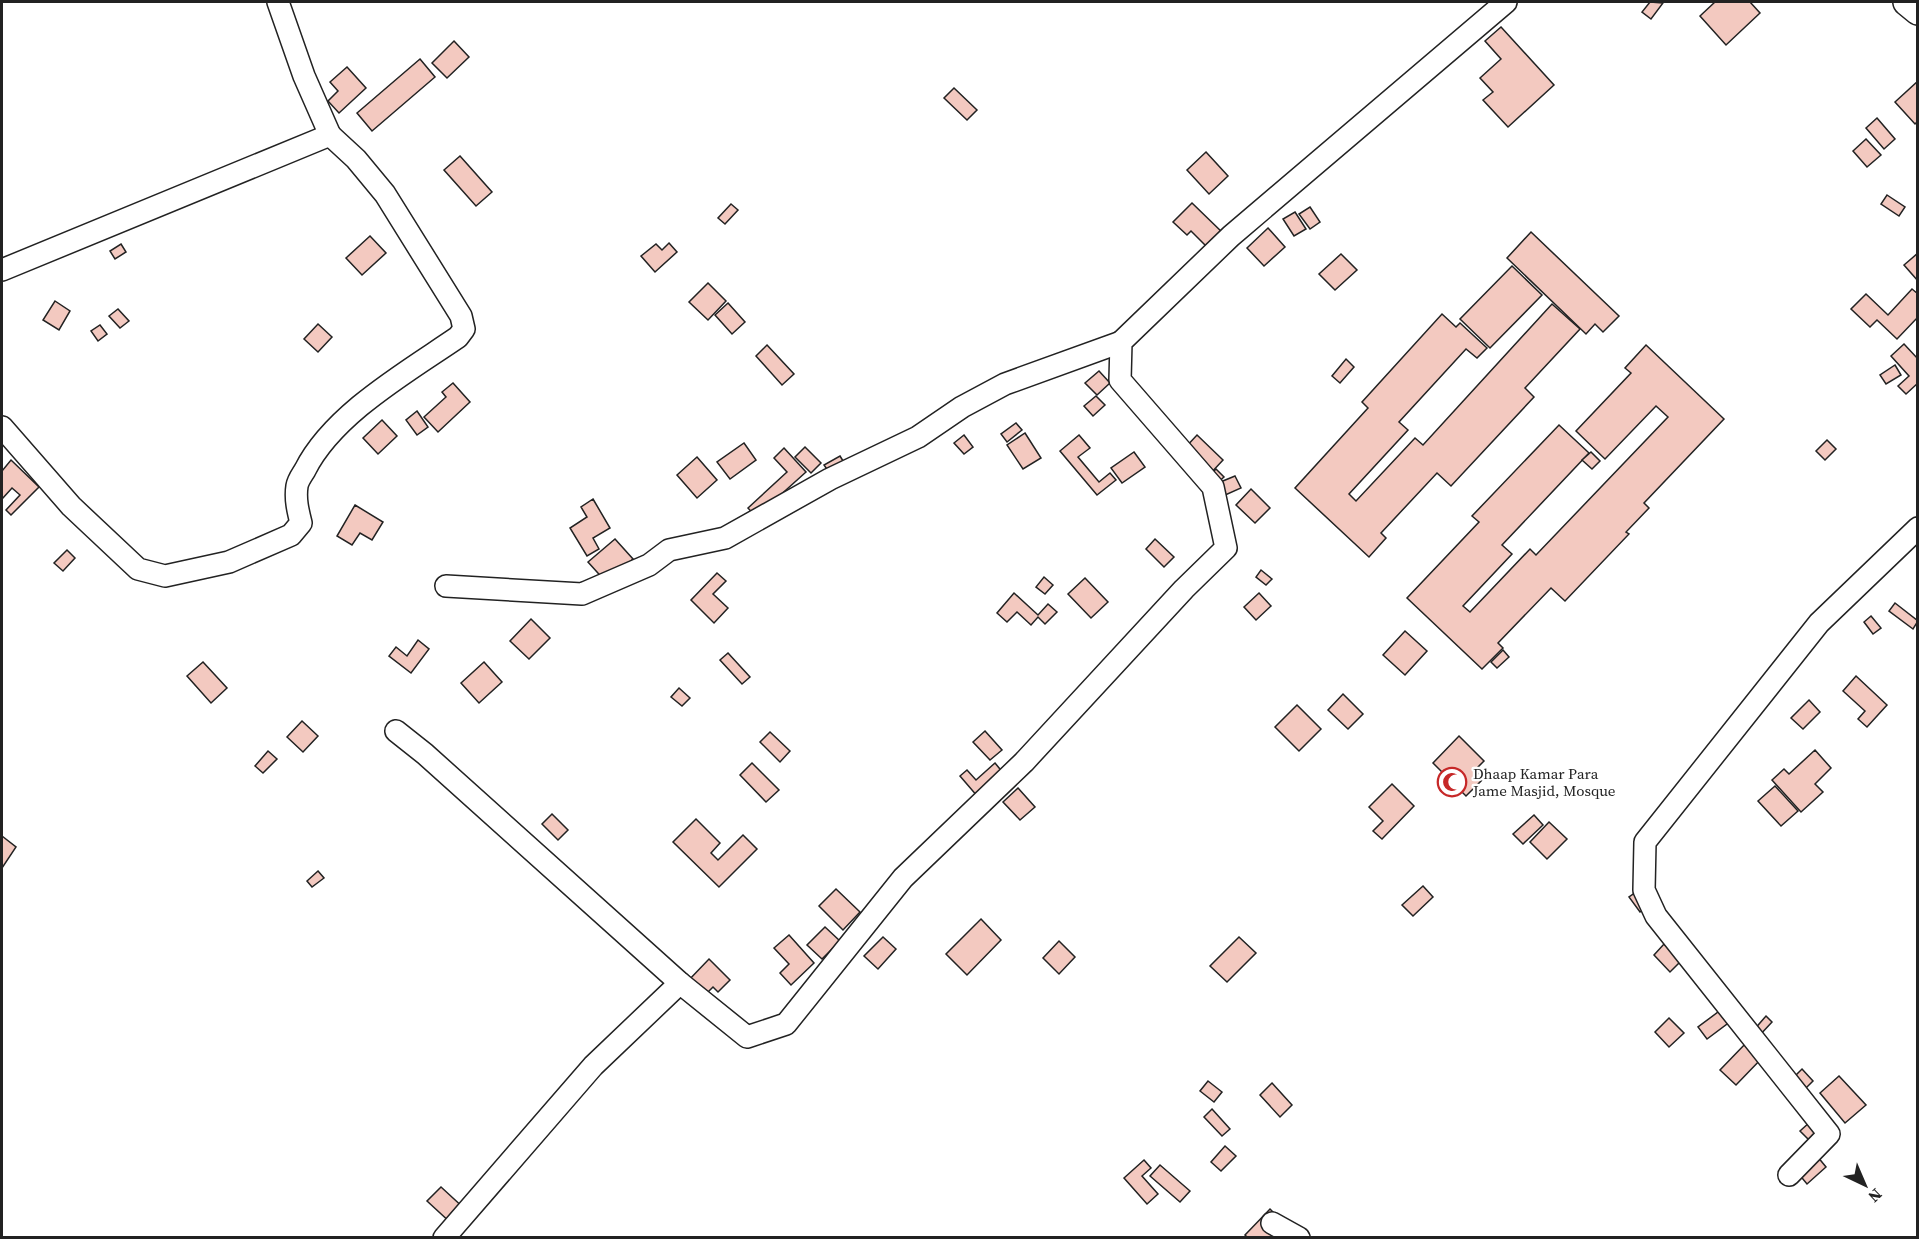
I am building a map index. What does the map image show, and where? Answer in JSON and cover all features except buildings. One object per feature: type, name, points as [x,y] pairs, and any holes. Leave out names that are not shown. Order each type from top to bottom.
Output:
[{"type":"main road","points":[[1907,2],[1917,11]]},
{"type":"street","points":[[2,427],[71,506],[138,569],[165,576],[219,565],[291,535],[301,523],[296,504],[297,484],[312,456],[366,401],[458,337],[464,329],[461,316],[385,194],[356,159],[330,135],[304,76],[278,2]]},
{"type":"street","points":[[446,586],[582,594],[649,565],[669,550],[725,538],[830,479],[918,437],[962,407],[1005,384],[1121,342],[1231,236],[1506,2]]},
{"type":"street","points":[[2,270],[330,135]]},
{"type":"street","points":[[396,731],[425,754],[680,983],[747,1036],[786,1024],[903,878],[1024,762],[1184,589],[1226,548],[1213,487],[1120,380],[1121,342]]},
{"type":"street","points":[[1789,1175],[1829,1134],[1656,916],[1644,890],[1645,842],[1819,623],[1917,528]]},
{"type":"street","points":[[444,1238],[593,1066],[680,983]]},
{"type":"street","points":[[1272,1223],[1299,1238]]},
{"type":"place","name":"Dhaap Kamar Para Jame Masjid, Mosque","points":[[1452,782]]}]
